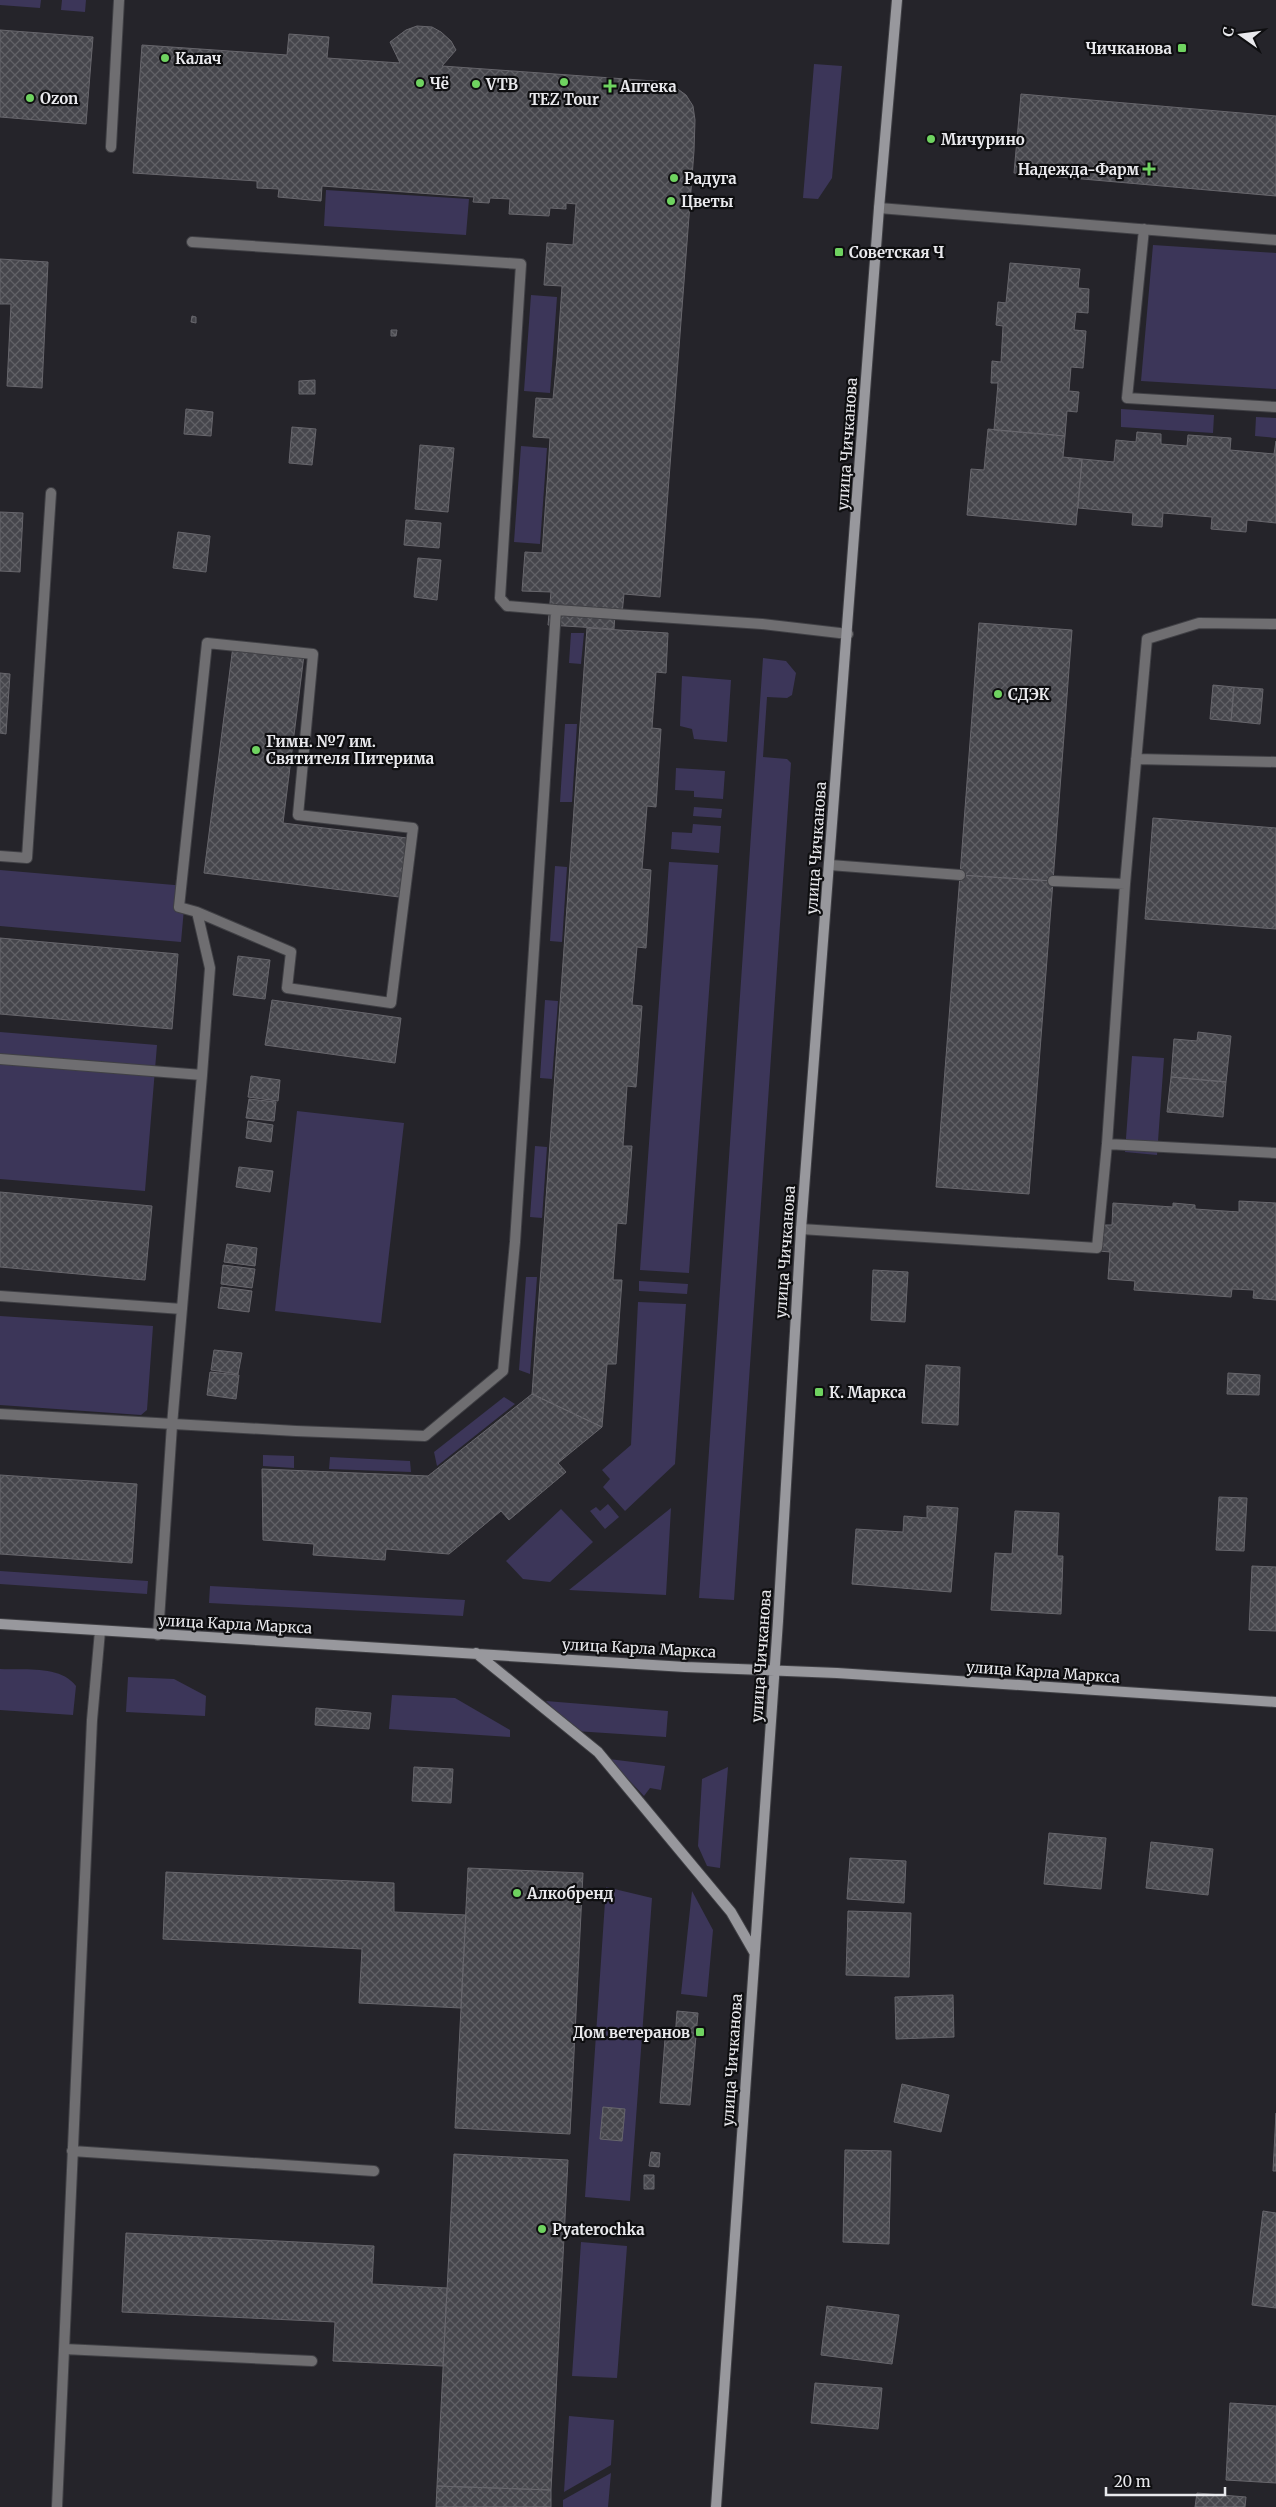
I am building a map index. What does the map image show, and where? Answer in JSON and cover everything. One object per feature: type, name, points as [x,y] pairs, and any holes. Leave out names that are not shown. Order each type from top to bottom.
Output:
[{"type":"main road","name":"улица Чичканова","points":[[716,2507],[775,1671],[801,1229],[848,634],[879,208],[897,0]]},
{"type":"main road","name":"улица Карла Маркса","points":[[0,1624],[1276,1702]]},
{"type":"main road","points":[[476,1653],[598,1752],[731,1912],[755,1953]]},
{"type":"lane","points":[[111,147],[119,0]]},
{"type":"lane","points":[[879,208],[1276,240]]},
{"type":"lane","points":[[1144,229],[1127,398],[1276,407]]},
{"type":"lane","points":[[192,242],[521,264],[500,598],[506,606],[762,624],[848,634]]},
{"type":"lane","points":[[0,856],[27,858],[51,494]]},
{"type":"lane","points":[[0,1414],[172,1425],[425,1436],[503,1371],[515,1242],[556,610]]},
{"type":"lane","points":[[801,1229],[1097,1248],[1107,1144],[1125,884],[1147,639],[1199,623],[1276,624]]},
{"type":"lane","points":[[208,643],[313,654],[298,814],[412,828],[391,1003],[287,988],[291,952],[197,912],[179,907],[208,643]]},
{"type":"lane","points":[[1136,759],[1276,762]]},
{"type":"lane","points":[[830,865],[960,874]]},
{"type":"lane","points":[[1053,881],[1125,884]]},
{"type":"lane","points":[[158,1635],[172,1425],[210,968],[197,912]]},
{"type":"lane","points":[[0,1059],[202,1076]]},
{"type":"lane","points":[[1107,1144],[1276,1153]]},
{"type":"lane","points":[[0,1296],[182,1309]]},
{"type":"lane","points":[[57,2507],[92,1720],[100,1631]]},
{"type":"lane","points":[[72,2151],[374,2170]]},
{"type":"lane","points":[[64,2349],[312,2361]]},
{"type":"shaded area","points":[[0,0],[41,0],[40,8],[0,5]]},
{"type":"shaded area","points":[[62,0],[86,0],[85,12],[61,10]]},
{"type":"shaded area","points":[[814,64],[842,66],[832,178],[818,199],[803,198]]},
{"type":"shaded area","points":[[326,190],[469,199],[466,235],[324,226]]},
{"type":"shaded area","points":[[1153,245],[1276,253],[1276,389],[1141,381]]},
{"type":"shaded area","points":[[531,295],[557,297],[550,393],[524,391]]},
{"type":"shaded area","points":[[1121,409],[1214,415],[1213,433],[1121,427]]},
{"type":"shaded area","points":[[1256,417],[1276,418],[1276,438],[1255,436]]},
{"type":"shaded area","points":[[521,446],[547,448],[540,544],[514,542]]},
{"type":"shaded area","points":[[571,633],[584,633],[581,664],[569,663]]},
{"type":"shaded area","points":[[763,658],[786,661],[796,673],[792,695],[787,698],[767,697],[763,757],[787,759],[791,763],[734,1600],[699,1598]]},
{"type":"shaded area","points":[[682,676],[731,680],[727,742],[694,739],[692,729],[680,726]]},
{"type":"shaded area","points":[[565,724],[577,724],[572,802],[560,802]]},
{"type":"shaded area","points":[[676,768],[725,771],[723,799],[694,797],[694,791],[675,790]]},
{"type":"shaded area","points":[[694,807],[722,809],[721,818],[693,816]]},
{"type":"shaded area","points":[[693,824],[721,826],[719,853],[671,849],[672,832],[692,833]]},
{"type":"shaded area","points":[[669,862],[718,865],[689,1273],[640,1270]]},
{"type":"shaded area","points":[[555,866],[567,867],[562,942],[550,941]]},
{"type":"shaded area","points":[[0,870],[186,886],[181,942],[0,926]]},
{"type":"shaded area","points":[[545,1000],[558,1001],[552,1079],[540,1078]]},
{"type":"shaded area","points":[[0,1032],[157,1045],[145,1191],[0,1179]]},
{"type":"shaded area","points":[[1132,1056],[1164,1058],[1157,1155],[1125,1152]]},
{"type":"shaded area","points":[[297,1111],[404,1123],[381,1323],[275,1311]]},
{"type":"shaded area","points":[[535,1146],[547,1147],[542,1218],[530,1217]]},
{"type":"shaded area","points":[[526,1277],[537,1277],[530,1374],[519,1370]]},
{"type":"shaded area","points":[[639,1281],[688,1284],[687,1294],[639,1291]]},
{"type":"shaded area","points":[[638,1302],[686,1304],[675,1464],[625,1511],[603,1487],[610,1479],[602,1470],[631,1445]]},
{"type":"shaded area","points":[[0,1316],[153,1326],[147,1410],[141,1415],[0,1405]]},
{"type":"shaded area","points":[[504,1397],[515,1404],[437,1466],[434,1452]]},
{"type":"shaded area","points":[[263,1455],[294,1456],[294,1468],[263,1466]]},
{"type":"shaded area","points":[[330,1457],[410,1461],[411,1472],[329,1469]]},
{"type":"shaded area","points":[[608,1504],[619,1517],[605,1529],[590,1511],[596,1507],[600,1511]]},
{"type":"shaded area","points":[[671,1508],[666,1595],[569,1590]]},
{"type":"shaded area","points":[[561,1509],[593,1542],[550,1582],[523,1579],[506,1561]]},
{"type":"shaded area","points":[[0,1571],[148,1581],[147,1594],[0,1584]]},
{"type":"shaded area","points":[[210,1586],[465,1600],[463,1616],[209,1603]]},
{"type":"shaded area","points":[[0,1669],[41,1670],[69,1679],[76,1686],[73,1715],[0,1710]]},
{"type":"shaded area","points":[[128,1677],[174,1679],[206,1696],[205,1716],[126,1712]]},
{"type":"shaded area","points":[[392,1695],[455,1698],[510,1730],[510,1737],[389,1729]]},
{"type":"shaded area","points":[[546,1701],[668,1711],[666,1737],[575,1731]]},
{"type":"shaded area","points":[[609,1759],[665,1766],[661,1790],[650,1788],[644,1796]]},
{"type":"shaded area","points":[[728,1767],[720,1868],[707,1866],[698,1846],[702,1779]]},
{"type":"shaded area","points":[[606,1887],[652,1898],[630,2201],[585,2197]]},
{"type":"shaded area","points":[[692,1891],[713,1930],[707,1997],[681,1994]]},
{"type":"shaded area","points":[[581,2242],[627,2246],[617,2378],[572,2376]]},
{"type":"shaded area","points":[[569,2416],[614,2420],[611,2465],[564,2492]]},
{"type":"shaded area","points":[[611,2473],[608,2507],[563,2507],[563,2500]]},
{"type":"building","points":[[417,26],[432,27],[451,41],[456,50],[442,66],[668,82],[686,95],[693,106],[695,120],[694,151],[660,597],[624,594],[622,614],[615,614],[614,629],[548,625],[551,592],[522,591],[525,552],[542,553],[548,471],[550,438],[533,437],[536,398],[553,399],[557,359],[562,286],[544,285],[547,243],[573,245],[576,204],[566,203],[566,209],[550,208],[549,216],[509,214],[510,199],[490,198],[489,203],[473,202],[474,197],[322,186],[321,201],[278,197],[279,189],[257,188],[257,181],[133,173],[142,45],[287,55],[289,34],[329,37],[327,58],[400,63],[390,42],[406,30]]},
{"type":"building","points":[[0,30],[93,37],[86,124],[0,117]]},
{"type":"building","points":[[1021,94],[1276,116],[1276,196],[1014,173]]},
{"type":"building","points":[[0,259],[48,262],[42,388],[7,386],[11,304],[0,304]]},
{"type":"building","points":[[1010,263],[1080,269],[1078,288],[1089,289],[1088,313],[1076,312],[1074,330],[1086,331],[1083,368],[1071,367],[1069,391],[1079,392],[1077,412],[1067,411],[1065,436],[994,430],[998,383],[991,383],[992,361],[1001,362],[1003,326],[996,325],[998,302],[1006,303]]},
{"type":"building","points":[[192,316],[196,317],[196,323],[191,322]]},
{"type":"building","points":[[391,330],[397,330],[396,336],[391,336]]},
{"type":"building","points":[[315,380],[315,394],[299,394],[299,381]]},
{"type":"building","points":[[186,409],[213,412],[211,436],[184,434]]},
{"type":"building","points":[[292,427],[316,429],[312,465],[289,463]]},
{"type":"building","points":[[988,429],[1065,436],[1063,457],[1082,459],[1076,525],[967,515],[971,469],[984,470]]},
{"type":"building","points":[[1137,432],[1161,434],[1161,444],[1187,446],[1188,435],[1231,438],[1230,450],[1274,454],[1276,441],[1276,523],[1247,520],[1246,532],[1211,529],[1212,517],[1163,513],[1162,527],[1132,525],[1133,513],[1078,508],[1082,459],[1114,462],[1116,440],[1136,442]]},
{"type":"building","points":[[420,445],[454,448],[448,512],[415,509]]},
{"type":"building","points":[[0,512],[23,513],[20,572],[0,571]]},
{"type":"building","points":[[406,520],[441,523],[439,548],[404,545]]},
{"type":"building","points":[[178,532],[210,536],[206,572],[173,568]]},
{"type":"building","points":[[418,558],[441,560],[437,600],[414,597]]},
{"type":"building","points":[[979,623],[1072,630],[1053,881],[960,875]]},
{"type":"building","points":[[587,628],[668,633],[666,673],[656,672],[652,728],[661,729],[656,807],[647,806],[642,869],[651,870],[646,948],[637,947],[632,1005],[642,1006],[636,1087],[627,1086],[623,1146],[632,1146],[626,1224],[617,1223],[613,1280],[622,1280],[616,1364],[607,1364],[602,1427],[532,1394]]},
{"type":"building","name":"Гимн. №7 им. Святителя Питерима","points":[[233,646],[304,655],[283,823],[407,838],[399,897],[204,873]]},
{"type":"building","points":[[0,673],[10,674],[6,734],[0,733]]},
{"type":"building","points":[[1213,685],[1234,687],[1231,721],[1210,719]]},
{"type":"building","points":[[1234,687],[1263,689],[1260,724],[1231,721]]},
{"type":"building","points":[[1153,818],[1276,828],[1276,929],[1145,919]]},
{"type":"building","points":[[960,875],[1053,881],[1029,1194],[936,1187]]},
{"type":"building","points":[[0,938],[178,954],[172,1029],[0,1014]]},
{"type":"building","points":[[238,956],[270,960],[265,999],[233,995]]},
{"type":"building","points":[[272,1000],[401,1018],[395,1063],[265,1045]]},
{"type":"building","points":[[1198,1032],[1231,1036],[1226,1082],[1171,1077],[1174,1039],[1197,1041]]},
{"type":"building","points":[[251,1076],[280,1080],[278,1101],[248,1097]]},
{"type":"building","points":[[1171,1077],[1226,1082],[1223,1117],[1167,1112]]},
{"type":"building","points":[[249,1099],[276,1102],[274,1121],[246,1118]]},
{"type":"building","points":[[248,1121],[273,1125],[271,1142],[246,1138]]},
{"type":"building","points":[[239,1167],[273,1171],[270,1192],[236,1187]]},
{"type":"building","points":[[0,1192],[152,1206],[145,1280],[0,1267]]},
{"type":"building","points":[[1239,1201],[1276,1203],[1276,1300],[1253,1298],[1254,1290],[1232,1289],[1231,1297],[1134,1290],[1135,1281],[1108,1279],[1110,1252],[1099,1251],[1101,1225],[1112,1225],[1113,1203],[1173,1207],[1173,1203],[1195,1205],[1195,1209],[1239,1212]]},
{"type":"building","points":[[227,1244],[257,1248],[255,1266],[224,1262]]},
{"type":"building","points":[[223,1265],[255,1269],[252,1288],[221,1284]]},
{"type":"building","points":[[873,1270],[908,1272],[905,1322],[871,1320]]},
{"type":"building","points":[[221,1287],[252,1291],[249,1312],[218,1308]]},
{"type":"building","points":[[214,1350],[242,1353],[238,1374],[211,1370]]},
{"type":"building","points":[[926,1365],[960,1367],[958,1425],[922,1423]]},
{"type":"building","points":[[210,1372],[239,1375],[236,1399],[207,1395]]},
{"type":"building","points":[[1228,1373],[1260,1375],[1259,1395],[1227,1394]]},
{"type":"building","points":[[532,1394],[602,1427],[558,1463],[566,1472],[509,1520],[501,1511],[449,1554],[386,1549],[385,1560],[313,1555],[314,1544],[263,1540],[262,1469],[428,1476]]},
{"type":"building","points":[[0,1475],[137,1484],[132,1563],[0,1554]]},
{"type":"building","points":[[1219,1497],[1247,1498],[1244,1551],[1216,1550]]},
{"type":"building","points":[[927,1506],[958,1508],[951,1592],[852,1584],[856,1529],[903,1532],[904,1516],[927,1518]]},
{"type":"building","points":[[1015,1511],[1059,1513],[1057,1556],[1063,1556],[1061,1614],[991,1610],[995,1553],[1012,1554]]},
{"type":"building","points":[[1252,1566],[1276,1567],[1276,1631],[1249,1630]]},
{"type":"building","points":[[316,1708],[371,1713],[369,1729],[315,1725]]},
{"type":"building","points":[[414,1767],[453,1769],[451,1803],[412,1801]]},
{"type":"building","points":[[1049,1833],[1106,1838],[1101,1889],[1044,1884]]},
{"type":"building","points":[[1151,1842],[1213,1849],[1208,1895],[1146,1888]]},
{"type":"building","points":[[850,1858],[906,1861],[904,1903],[847,1899]]},
{"type":"building","points":[[468,1868],[583,1873],[570,2134],[455,2128]]},
{"type":"building","points":[[166,1872],[394,1883],[394,1912],[466,1915],[461,2008],[359,2003],[362,1949],[163,1939]]},
{"type":"building","points":[[848,1911],[911,1913],[909,1977],[846,1975]]},
{"type":"building","points":[[953,1995],[954,2037],[896,2039],[895,1997]]},
{"type":"building","points":[[677,2011],[698,2013],[690,2105],[660,2103],[665,2039],[675,2039]]},
{"type":"building","points":[[902,2084],[949,2095],[941,2132],[894,2122]]},
{"type":"building","points":[[603,2107],[625,2109],[622,2141],[600,2139]]},
{"type":"building","points":[[1276,2113],[1276,2171],[1273,2171]]},
{"type":"building","points":[[845,2150],[891,2151],[889,2244],[843,2242]]},
{"type":"building","points":[[651,2152],[660,2153],[659,2167],[649,2166]]},
{"type":"building","points":[[454,2154],[568,2160],[551,2490],[437,2486]]},
{"type":"building","points":[[644,2175],[654,2175],[654,2189],[644,2189]]},
{"type":"building","points":[[1263,2211],[1276,2213],[1276,2308],[1252,2305]]},
{"type":"building","points":[[126,2233],[374,2246],[372,2284],[447,2288],[443,2366],[333,2361],[335,2322],[122,2312]]},
{"type":"building","points":[[827,2306],[899,2315],[892,2364],[821,2355]]},
{"type":"building","points":[[815,2383],[882,2388],[878,2429],[811,2423]]},
{"type":"building","points":[[1230,2403],[1276,2406],[1276,2483],[1226,2480]]},
{"type":"building","points":[[437,2486],[551,2490],[551,2507],[436,2507]]},
{"type":"building","points":[[1197,2493],[1246,2497],[1245,2507],[1195,2507]]},
{"type":"place","name":"Чичканова","points":[[1182,48]]},
{"type":"place","name":"Калач","points":[[165,58]]},
{"type":"place","name":"TEZ Tour","points":[[564,82]]},
{"type":"place","name":"Чё","points":[[420,83]]},
{"type":"place","name":"VTB","points":[[476,84]]},
{"type":"place","name":"Аптека","points":[[610,86]]},
{"type":"place","name":"Ozon","points":[[30,98]]},
{"type":"place","name":"Мичурино","points":[[931,139]]},
{"type":"place","name":"Надежда-Фарм","points":[[1149,169]]},
{"type":"place","name":"Радуга","points":[[674,178]]},
{"type":"place","name":"Цветы","points":[[671,201]]},
{"type":"place","name":"Советская Ч","points":[[839,252]]},
{"type":"place","name":"СДЭК","points":[[998,694]]},
{"type":"place","name":"Гимн. №7 им. Святителя Питерима","points":[[256,750]]},
{"type":"place","name":"К. Маркса","points":[[819,1392]]},
{"type":"place","name":"Алкобренд","points":[[517,1893]]},
{"type":"place","name":"Дом ветеранов","points":[[700,2032]]},
{"type":"place","name":"Pyaterochka","points":[[542,2229]]}]
